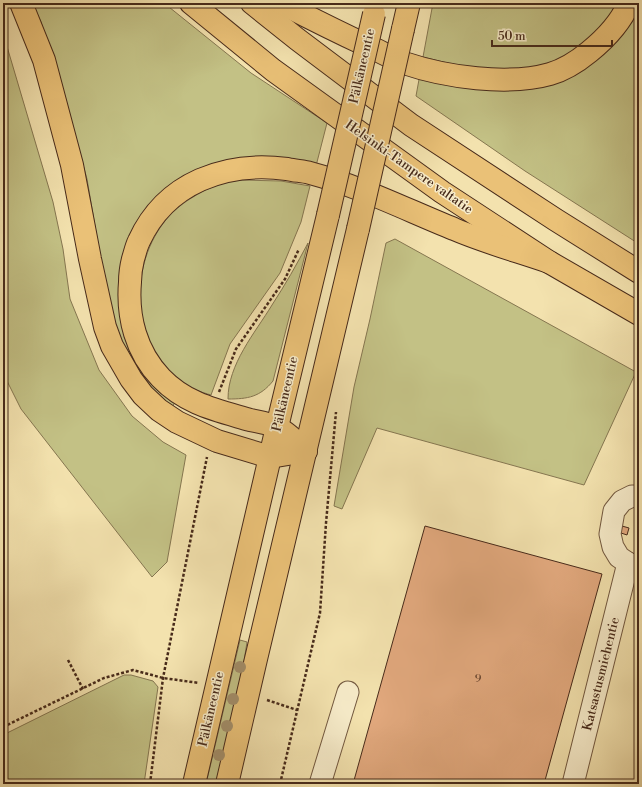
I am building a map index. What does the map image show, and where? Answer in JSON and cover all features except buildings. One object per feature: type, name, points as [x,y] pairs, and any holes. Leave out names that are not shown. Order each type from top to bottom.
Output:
[{"type":"main road","points":[[21,3],[44,60],[72,165],[105,327],[112,346],[130,379],[159,410],[177,422],[217,441],[270,457],[306,451]]},
{"type":"main road","name":"Helsinki-Tampere valtatie","points":[[191,3],[273,70],[436,188],[548,262],[639,314]]},
{"type":"main road","points":[[252,3],[411,125],[556,220],[639,272]]},
{"type":"main road","points":[[281,3],[323,25],[404,63],[450,75],[492,80],[524,79],[551,74],[577,61],[597,45],[614,28],[629,3]]},
{"type":"main road","points":[[227,784],[358,229],[409,3]]},
{"type":"main road","name":"Pälkäneentie","points":[[194,784],[375,9]]},
{"type":"main road","points":[[306,451],[277,427],[211,409],[192,402],[176,392],[150,366],[137,341],[132,322],[129,294],[131,265],[138,241],[151,219],[169,200],[186,187],[205,177],[224,172],[245,168],[262,167],[308,172],[340,182],[458,231],[548,262]]},
{"type":"street","name":"Katsastusmiehentie","points":[[573,784],[634,561],[619,557],[613,547],[610,534],[614,511],[622,500],[632,496],[639,498]]},
{"type":"street","points":[[320,784],[348,692]]},
{"type":"path","points":[[218,397],[236,349],[284,279],[300,248]]},
{"type":"path","points":[[280,784],[320,613],[336,409]]},
{"type":"path","points":[[150,784],[163,678],[208,453]]},
{"type":"path","points":[[68,660],[83,689]]},
{"type":"path","points":[[3,727],[104,678],[133,670],[163,678],[202,684]]},
{"type":"path","points":[[267,700],[297,710]]},
{"type":"shaded area","points":[[32,3],[164,3],[251,73],[327,123],[316,166],[176,183],[120,291],[176,401],[172,407],[159,397],[137,373],[120,344],[106,291],[87,179],[41,22]]},
{"type":"shaded area","points":[[433,3],[617,3],[605,22],[589,39],[560,59],[532,68],[502,70],[468,67],[423,57]]},
{"type":"shaded area","points":[[639,3],[639,244],[525,171],[416,96],[420,74],[536,86]]},
{"type":"shaded area","points":[[3,33],[53,202],[63,249],[70,299],[99,370],[132,416],[163,442],[186,455],[167,562],[152,577],[21,409],[3,373]]},
{"type":"shaded area","points":[[240,180],[281,181],[310,186],[301,222],[280,273],[230,344],[211,395],[193,389],[183,383],[165,366],[152,346],[144,324],[140,300],[141,276],[147,253],[158,231],[173,212],[189,199],[216,185],[224,182]]},
{"type":"shaded area","points":[[395,239],[636,372],[584,485],[377,428],[342,509],[334,506],[354,387],[386,243]]},
{"type":"shaded area","points":[[308,243],[273,381],[263,391],[248,398],[228,399],[232,373],[237,361],[286,282]]},
{"type":"shaded area","points":[[240,640],[247,642],[236,712],[218,784],[206,784]]},
{"type":"shaded area","points":[[124,675],[131,675],[153,681],[158,687],[144,784],[3,784],[3,735]]}]
